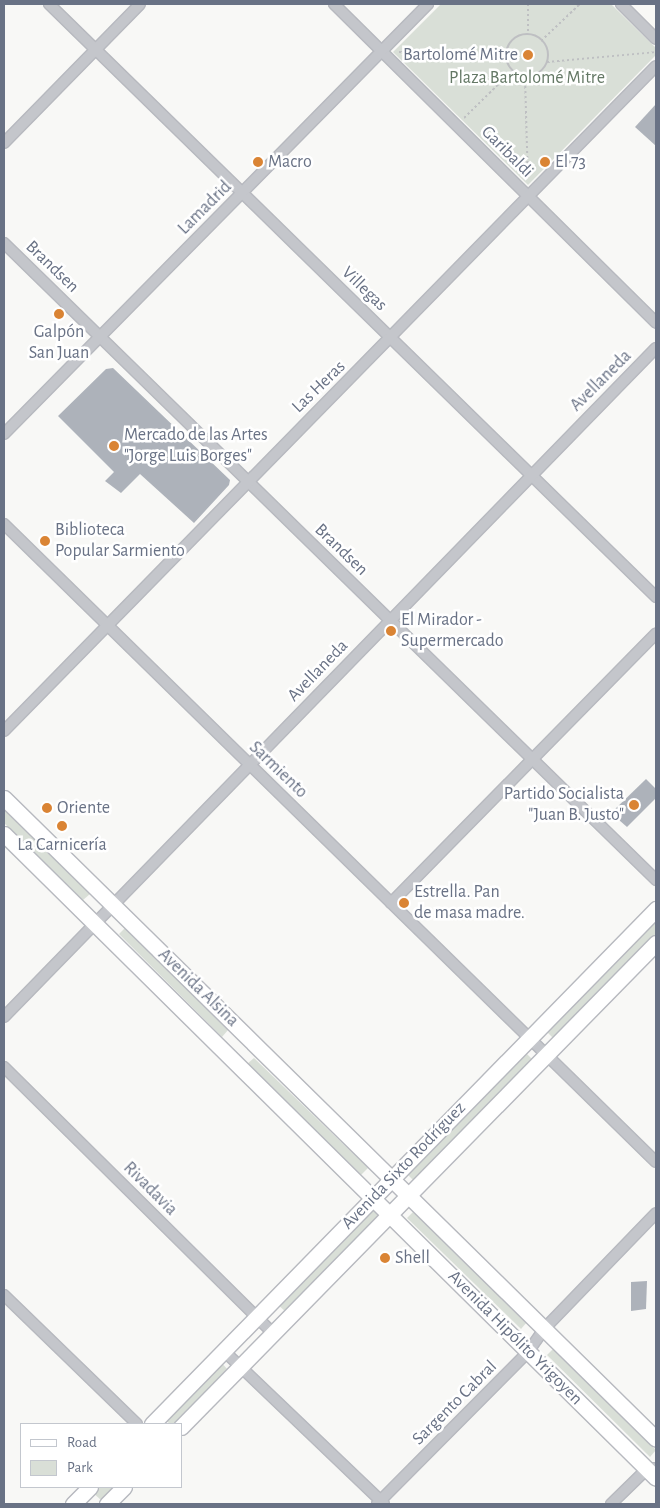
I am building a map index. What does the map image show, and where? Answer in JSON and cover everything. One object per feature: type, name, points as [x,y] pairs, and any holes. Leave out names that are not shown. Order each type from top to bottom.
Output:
[{"type":"main road","name":"Avenida Alsina","points":[[4,798],[392,1178]]},
{"type":"main road","name":"Avenida Alsina","points":[[4,834],[374,1197]]},
{"type":"main road","name":"Avenida Sixto Rodríguez","points":[[153,1423],[656,909]]},
{"type":"main road","name":"Avenida Sixto Rodríguez","points":[[182,1426],[656,943]]},
{"type":"main road","points":[[229,1055],[248,1036]]},
{"type":"main road","name":"Avenida Hipólito Yrigoyen","points":[[392,1178],[656,1439]]},
{"type":"main road","name":"Avenida Hipólito Yrigoyen","points":[[374,1197],[528,1352],[653,1472]]},
{"type":"main road","points":[[76,1503],[89,1488]]},
{"type":"main road","points":[[107,1504],[123,1488]]},
{"type":"street","name":"Villegas","points":[[50,4],[242,194],[656,596]]},
{"type":"street","points":[[4,143],[140,4]]},
{"type":"street","name":"Garibaldi","points":[[334,4],[656,324]]},
{"type":"street","name":"Lamadrid","points":[[4,434],[428,4]]},
{"type":"street","points":[[621,4],[656,38]]},
{"type":"street","name":"Las Heras","points":[[4,731],[247,481],[392,338],[656,66]]},
{"type":"street","name":"Brandsen","points":[[4,243],[656,880]]},
{"type":"street","name":"Avellaneda","points":[[4,1017],[656,348]]},
{"type":"street","name":"Sarmiento","points":[[4,524],[656,1162]]},
{"type":"street","points":[[391,903],[531,758],[656,633]]},
{"type":"street","name":"Rivadavia","points":[[4,1067],[274,1334]]},
{"type":"street","name":"Sargento Cabral","points":[[380,1503],[528,1352],[544,1329],[656,1213]]},
{"type":"street","points":[[4,1296],[136,1423]]},
{"type":"street","points":[[224,1350],[380,1503]]},
{"type":"street","points":[[611,1504],[653,1472]]},
{"type":"path","points":[[528,4],[528,35]]},
{"type":"path","points":[[542,41],[580,4]]},
{"type":"path","points":[[528,35],[542,41],[546,46],[546,62],[538,73],[526,76],[512,71],[506,59],[509,45],[514,39],[528,35]]},
{"type":"path","points":[[382,50],[506,59]]},
{"type":"path","points":[[546,62],[656,52]]},
{"type":"path","points":[[462,120],[512,71]]},
{"type":"path","points":[[526,76],[529,197]]},
{"type":"green space","name":"Plaza Bartolomé Mitre","points":[[441,4],[611,4],[656,48],[656,55],[528,185],[393,52]]},
{"type":"green space","points":[[4,810],[90,894],[83,900],[4,823]]},
{"type":"green space","points":[[656,917],[656,935],[554,1039],[545,1030]]},
{"type":"green space","points":[[125,928],[228,1030],[222,1037],[119,934]]},
{"type":"green space","points":[[524,1051],[533,1060],[414,1181],[405,1172]]},
{"type":"green space","points":[[254,1058],[368,1168],[361,1175],[247,1064]]},
{"type":"green space","points":[[371,1208],[380,1217],[286,1312],[277,1304]]},
{"type":"green space","points":[[413,1212],[527,1322],[521,1329],[407,1218]]},
{"type":"green space","points":[[553,1349],[656,1450],[650,1457],[547,1355]]},
{"type":"green space","points":[[220,1361],[228,1370],[176,1423],[169,1423],[163,1418]]},
{"type":"green space","points":[[96,1488],[113,1488],[101,1500],[92,1492]]},
{"type":"building","points":[[656,104],[656,146],[635,127]]},
{"type":"building","points":[[113,368],[230,480],[229,485],[194,523],[140,474],[121,493],[105,481],[114,472],[58,416],[106,369]]},
{"type":"building","name":"Partido Socialista \"Juan B. Justo\"","points":[[646,779],[656,789],[656,798],[627,827],[611,813]]},
{"type":"building","points":[[647,1281],[646,1309],[631,1311],[631,1282]]},
{"type":"place","name":"Bartolomé Mitre","points":[[528,55]]},
{"type":"place","name":"Macro","points":[[258,162]]},
{"type":"place","name":"El 73","points":[[545,162]]},
{"type":"place","name":"Galpón San Juan","points":[[59,314]]},
{"type":"place","name":"Mercado de las Artes \"Jorge Luis Borges\"","points":[[114,446]]},
{"type":"place","name":"Biblioteca Popular Sarmiento","points":[[45,541]]},
{"type":"place","name":"El Mirador - Supermercado","points":[[391,631]]},
{"type":"place","name":"Partido Socialista \"Juan B. Justo\"","points":[[634,805]]},
{"type":"place","name":"Oriente","points":[[47,808]]},
{"type":"place","name":"La Carnicería","points":[[62,826]]},
{"type":"place","name":"Estrella. Pan de masa madre.","points":[[404,903]]},
{"type":"place","name":"Shell","points":[[385,1258]]}]
